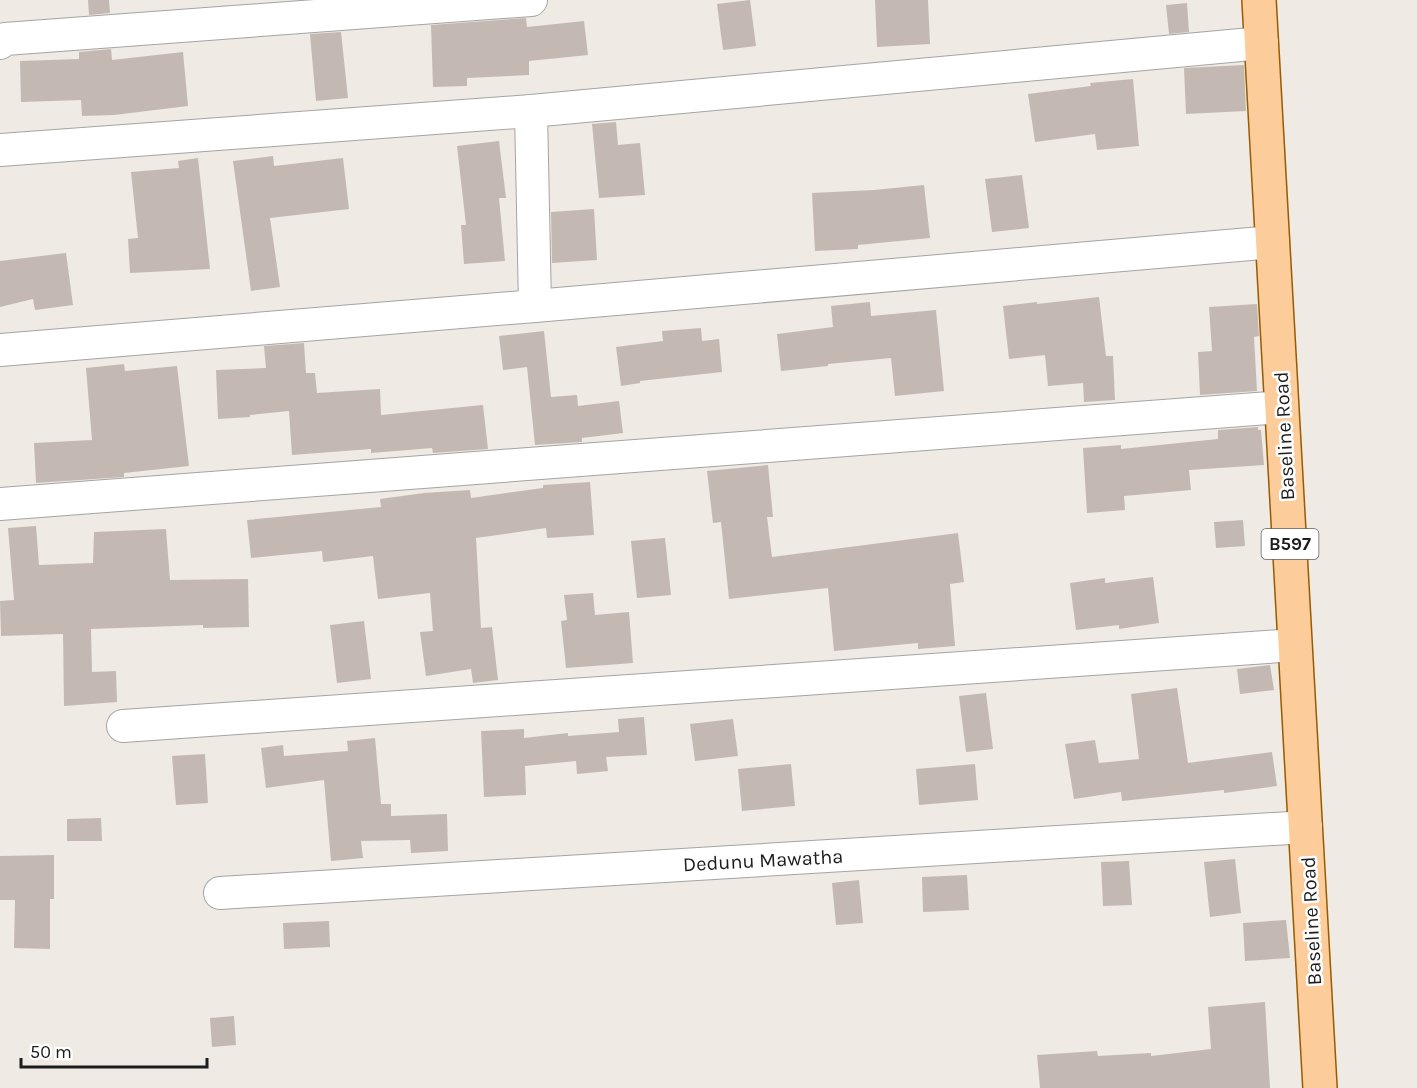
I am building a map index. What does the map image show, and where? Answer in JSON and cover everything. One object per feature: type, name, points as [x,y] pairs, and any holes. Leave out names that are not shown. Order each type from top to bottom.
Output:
[{"type":"main road","name":"Baseline Road","points":[[1259,0],[1320,1088]]},
{"type":"street","points":[[0,43],[5,39],[531,0]]},
{"type":"street","points":[[0,150],[531,111],[1262,43]]},
{"type":"street","points":[[531,111],[535,306]]},
{"type":"street","points":[[0,350],[1273,242]]},
{"type":"street","points":[[0,504],[1282,407]]},
{"type":"street","points":[[123,726],[1295,645]]},
{"type":"street","name":"Dedunu Mawatha","points":[[220,893],[1306,827]]},
{"type":"building","points":[[88,0],[109,0],[110,13],[89,15]]},
{"type":"building","points":[[750,0],[756,46],[723,50],[717,4]]},
{"type":"building","points":[[875,0],[928,0],[930,44],[877,47]]},
{"type":"building","points":[[1187,3],[1189,32],[1169,34],[1166,5]]},
{"type":"building","points":[[526,18],[527,27],[584,21],[588,55],[529,61],[529,75],[467,78],[467,86],[433,87],[431,25]]},
{"type":"building","points":[[341,32],[348,98],[316,101],[310,34]]},
{"type":"building","points":[[111,49],[112,60],[183,52],[188,106],[114,115],[82,116],[81,100],[21,102],[20,61],[79,59],[79,52]]},
{"type":"building","points":[[1244,65],[1246,111],[1186,114],[1184,68]]},
{"type":"building","points":[[1133,79],[1139,146],[1097,150],[1095,134],[1035,142],[1028,94],[1091,86],[1090,83]]},
{"type":"building","points":[[616,122],[618,145],[640,143],[645,195],[599,198],[592,124]]},
{"type":"building","points":[[499,141],[506,198],[499,198],[505,261],[464,264],[461,225],[466,225],[457,146]]},
{"type":"building","points":[[273,156],[274,166],[343,158],[349,209],[270,218],[280,287],[251,291],[233,161]]},
{"type":"building","points":[[198,158],[210,269],[130,273],[128,239],[138,238],[131,172],[179,168],[178,161]]},
{"type":"building","points":[[1022,175],[1029,228],[992,232],[985,179]]},
{"type":"building","points":[[924,185],[930,238],[858,245],[858,249],[815,251],[812,193]]},
{"type":"building","points":[[594,209],[597,260],[552,263],[551,212]]},
{"type":"building","points":[[66,253],[73,305],[35,310],[33,299],[0,307],[0,261]]},
{"type":"building","points":[[1099,297],[1106,356],[1113,356],[1115,400],[1084,402],[1083,383],[1048,386],[1045,355],[1009,359],[1003,306]]},
{"type":"building","points":[[870,302],[871,316],[936,310],[944,391],[895,396],[891,358],[781,371],[777,334],[833,327],[831,306]]},
{"type":"building","points":[[1257,304],[1259,336],[1254,337],[1257,391],[1200,395],[1198,352],[1212,351],[1209,307]]},
{"type":"building","points":[[701,328],[702,341],[719,339],[722,372],[640,381],[640,383],[621,386],[616,347],[663,341],[662,331]]},
{"type":"building","points":[[544,331],[551,397],[577,395],[578,406],[619,401],[623,433],[582,438],[582,442],[535,445],[527,367],[503,370],[499,336]]},
{"type":"building","points":[[304,343],[306,373],[315,373],[317,393],[380,389],[381,415],[483,405],[488,449],[433,453],[432,448],[371,453],[371,449],[292,455],[289,411],[218,419],[216,370],[266,368],[264,346]]},
{"type":"building","points":[[124,364],[125,371],[177,366],[189,466],[124,473],[124,477],[36,483],[34,443],[92,440],[86,368]]},
{"type":"building","points":[[1258,427],[1258,430],[1261,430],[1264,465],[1189,470],[1191,490],[1124,496],[1125,510],[1087,513],[1083,448],[1121,445],[1121,449],[1218,439],[1218,430]]},
{"type":"building","points":[[768,465],[773,517],[767,517],[772,557],[958,533],[964,582],[950,584],[955,646],[918,649],[918,643],[834,651],[828,588],[729,599],[721,522],[713,523],[707,471]]},
{"type":"building","points":[[590,482],[594,535],[547,538],[546,528],[476,538],[481,628],[492,627],[498,680],[473,683],[471,669],[426,676],[420,632],[433,631],[430,593],[378,599],[373,556],[323,562],[322,551],[251,558],[247,520],[381,507],[380,499],[424,493],[470,490],[471,498],[543,488],[543,485]]},
{"type":"building","points":[[1243,520],[1245,546],[1216,548],[1214,522]]},
{"type":"building","points":[[36,526],[39,565],[93,563],[94,532],[166,529],[170,580],[248,579],[249,627],[203,628],[203,625],[91,629],[92,672],[116,671],[117,702],[64,706],[63,634],[1,636],[0,601],[14,600],[8,528]]},
{"type":"building","points":[[665,538],[671,595],[637,598],[631,541]]},
{"type":"building","points":[[1153,577],[1159,623],[1119,629],[1119,625],[1076,630],[1070,583],[1105,578],[1105,583]]},
{"type":"building","points":[[593,593],[595,615],[629,612],[633,663],[566,668],[561,621],[567,620],[564,595]]},
{"type":"building","points":[[364,621],[371,679],[337,683],[330,625]]},
{"type":"building","points":[[1270,665],[1274,690],[1240,694],[1237,669]]},
{"type":"building","points":[[1177,688],[1188,763],[1272,752],[1277,786],[1224,793],[1224,790],[1122,801],[1121,792],[1074,799],[1065,744],[1095,740],[1099,763],[1139,759],[1131,694]]},
{"type":"building","points":[[986,693],[993,749],[966,752],[959,696]]},
{"type":"building","points":[[644,717],[647,755],[606,757],[608,771],[577,774],[576,761],[525,766],[526,795],[484,797],[481,731],[524,729],[524,738],[568,733],[568,736],[619,732],[618,719]]},
{"type":"building","points":[[733,719],[738,756],[695,761],[690,724]]},
{"type":"building","points":[[375,738],[381,804],[391,804],[391,816],[447,814],[448,851],[411,853],[410,840],[361,841],[363,858],[331,861],[324,780],[266,788],[261,748],[283,745],[284,756],[348,751],[347,741]]},
{"type":"building","points":[[205,754],[208,803],[176,805],[172,756]]},
{"type":"building","points":[[791,764],[795,806],[742,811],[738,769]]},
{"type":"building","points":[[975,764],[978,800],[919,805],[916,769]]},
{"type":"building","points":[[101,818],[102,841],[67,841],[67,819]]},
{"type":"building","points":[[54,855],[54,899],[50,899],[50,949],[14,948],[15,900],[0,900],[0,856]]},
{"type":"building","points":[[1235,859],[1241,913],[1210,917],[1204,862]]},
{"type":"building","points":[[1129,861],[1132,905],[1103,906],[1101,862]]},
{"type":"building","points":[[967,875],[969,910],[923,912],[922,877]]},
{"type":"building","points":[[859,880],[863,923],[836,925],[832,883]]},
{"type":"building","points":[[1286,920],[1290,958],[1245,961],[1243,923]]},
{"type":"building","points":[[329,921],[330,947],[284,949],[283,923]]},
{"type":"building","points":[[1265,1002],[1270,1088],[1040,1088],[1037,1055],[1097,1051],[1098,1056],[1151,1053],[1151,1056],[1211,1049],[1208,1007]]},
{"type":"building","points":[[234,1016],[236,1045],[212,1047],[210,1018]]}]
